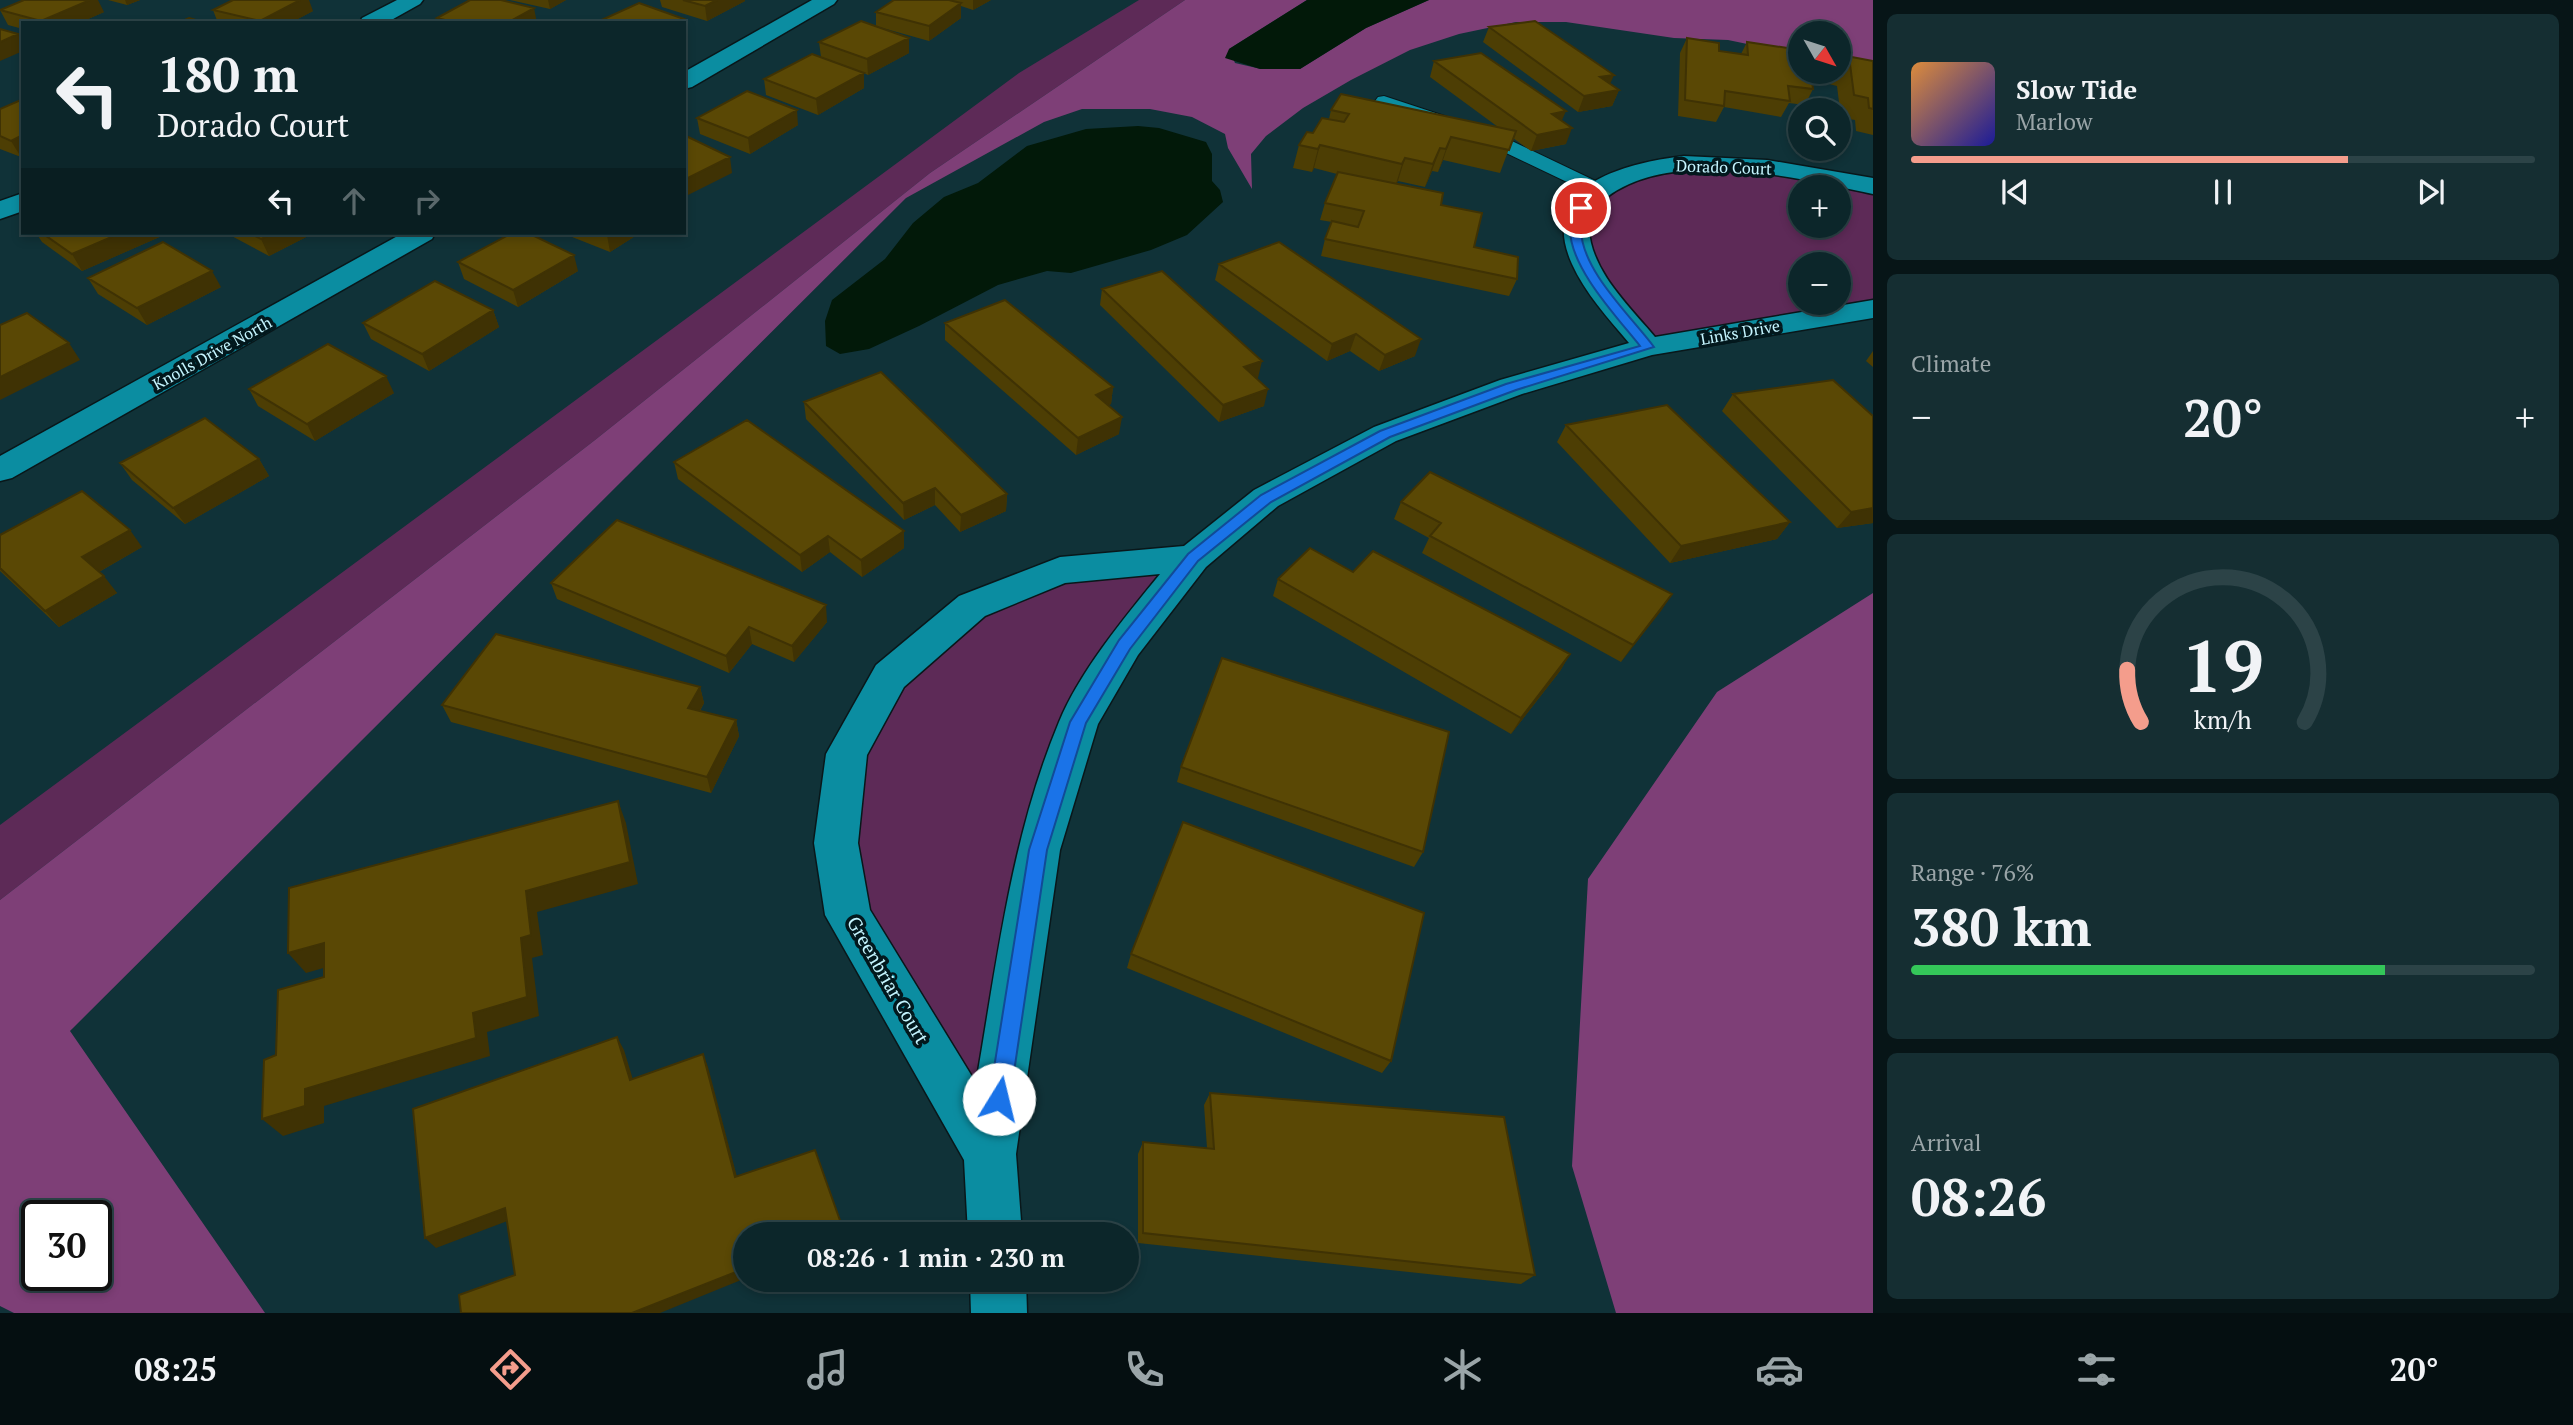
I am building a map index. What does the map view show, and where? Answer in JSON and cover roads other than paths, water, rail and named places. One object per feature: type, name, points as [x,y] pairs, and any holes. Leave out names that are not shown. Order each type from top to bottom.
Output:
[{"type":"street","points":[[374,21],[412,0]]},
{"type":"street","points":[[686,81],[827,0]]},
{"type":"street","name":"Dorado Court","points":[[1597,189],[1625,175],[1662,165],[1704,163],[1749,165],[1873,186]]},
{"type":"street","points":[[1597,189],[1581,208],[1575,229],[1582,256],[1607,298],[1648,347]]},
{"type":"street","points":[[0,211],[21,202]]},
{"type":"street","name":"Knolls Drive North","points":[[0,470],[418,235]]},
{"type":"street","name":"Links Drive","points":[[990,1154],[1038,850],[1079,722],[1124,645],[1193,558],[1266,498],[1385,434],[1511,387],[1648,347],[1873,309]]},
{"type":"street","name":"Greenbriar Court","points":[[990,1154],[848,915],[836,843],[847,754],[890,676],[972,606],[1060,570],[1193,558]]},
{"type":"street","points":[[990,1154],[994,1222]]},
{"type":"street","points":[[998,1292],[999,1313]]},
{"type":"lane","points":[[1384,101],[1486,136],[1597,189]]}]
